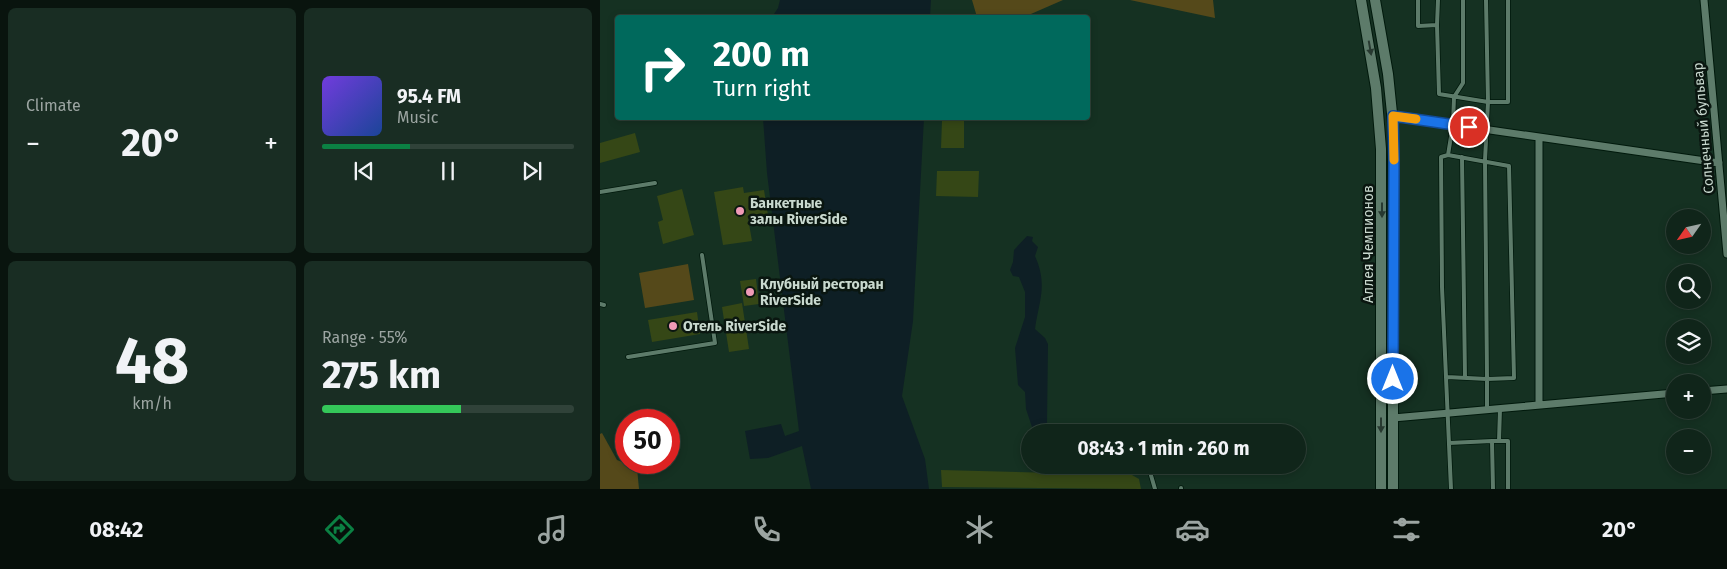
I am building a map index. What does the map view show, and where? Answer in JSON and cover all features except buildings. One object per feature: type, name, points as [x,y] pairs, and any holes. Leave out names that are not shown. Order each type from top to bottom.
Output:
[{"type":"main road","name":"Аллея Чемпионов","points":[[1361,0],[1374,76],[1381,149],[1381,489]]},
{"type":"main road","name":"Аллея Чемпионов","points":[[1375,0],[1393,116],[1393,489]]},
{"type":"street","name":"Солнечный бульвар","points":[[1704,0],[1727,254]]},
{"type":"street","points":[[1393,116],[1719,163]]},
{"type":"street","points":[[1539,137],[1539,405]]},
{"type":"street","points":[[1711,390],[1727,389]]},
{"type":"street","points":[[1393,418],[1666,394]]},
{"type":"lane","points":[[1418,0],[1418,26],[1437,26]]},
{"type":"lane","points":[[1438,0],[1439,94],[1488,102],[1508,102],[1508,0]]},
{"type":"lane","points":[[1448,154],[1453,124],[1454,97],[1464,83],[1463,0]]},
{"type":"lane","points":[[1486,0],[1488,102],[1485,160],[1487,410]]},
{"type":"lane","points":[[1447,377],[1514,378],[1509,166],[1448,154],[1441,157],[1442,287],[1451,489]]},
{"type":"lane","points":[[1462,157],[1465,378]]},
{"type":"lane","points":[[600,192],[655,183]]},
{"type":"lane","points":[[628,357],[715,342],[702,255]]},
{"type":"lane","points":[[1499,441],[1500,409]]},
{"type":"lane","points":[[1492,441],[1492,489]]},
{"type":"lane","points":[[1450,443],[1508,441],[1508,489]]},
{"type":"lane","points":[[1151,474],[1155,489]]},
{"type":"shaded area","points":[[780,0],[931,0],[930,15],[773,15]]},
{"type":"shaded area","points":[[972,0],[1063,0],[1029,15],[976,15]]},
{"type":"shaded area","points":[[1130,0],[1213,0],[1215,18]]},
{"type":"shaded area","points":[[763,120],[924,120],[913,321],[902,396],[925,459],[929,489],[811,489],[802,446],[768,458],[750,459],[745,431],[781,424],[785,436],[799,431],[767,173]]},
{"type":"shaded area","points":[[1027,236],[1033,237],[1032,241],[1038,247],[1035,256],[1042,284],[1035,329],[1045,338],[1048,344],[1046,424],[1031,424],[1026,409],[1025,392],[1018,385],[1015,348],[1025,317],[1025,292],[1019,277],[1013,276],[1010,270],[1014,250]]},
{"type":"shaded area","points":[[688,264],[694,300],[645,308],[639,273]]},
{"type":"shaded area","points":[[602,433],[615,456],[615,474],[638,474],[639,489],[600,489],[600,434]]},
{"type":"slow traffic","points":[[1394,160],[1393,116],[1416,119]]},
{"type":"place","name":"Банкетные залы RiverSide","points":[[740,211]]},
{"type":"place","name":"Клубный ресторан RiverSide","points":[[750,292]]},
{"type":"place","name":"Отель RiverSide","points":[[673,326]]},
{"type":"route","points":[[1393,379],[1393,116],[1469,127]]}]
